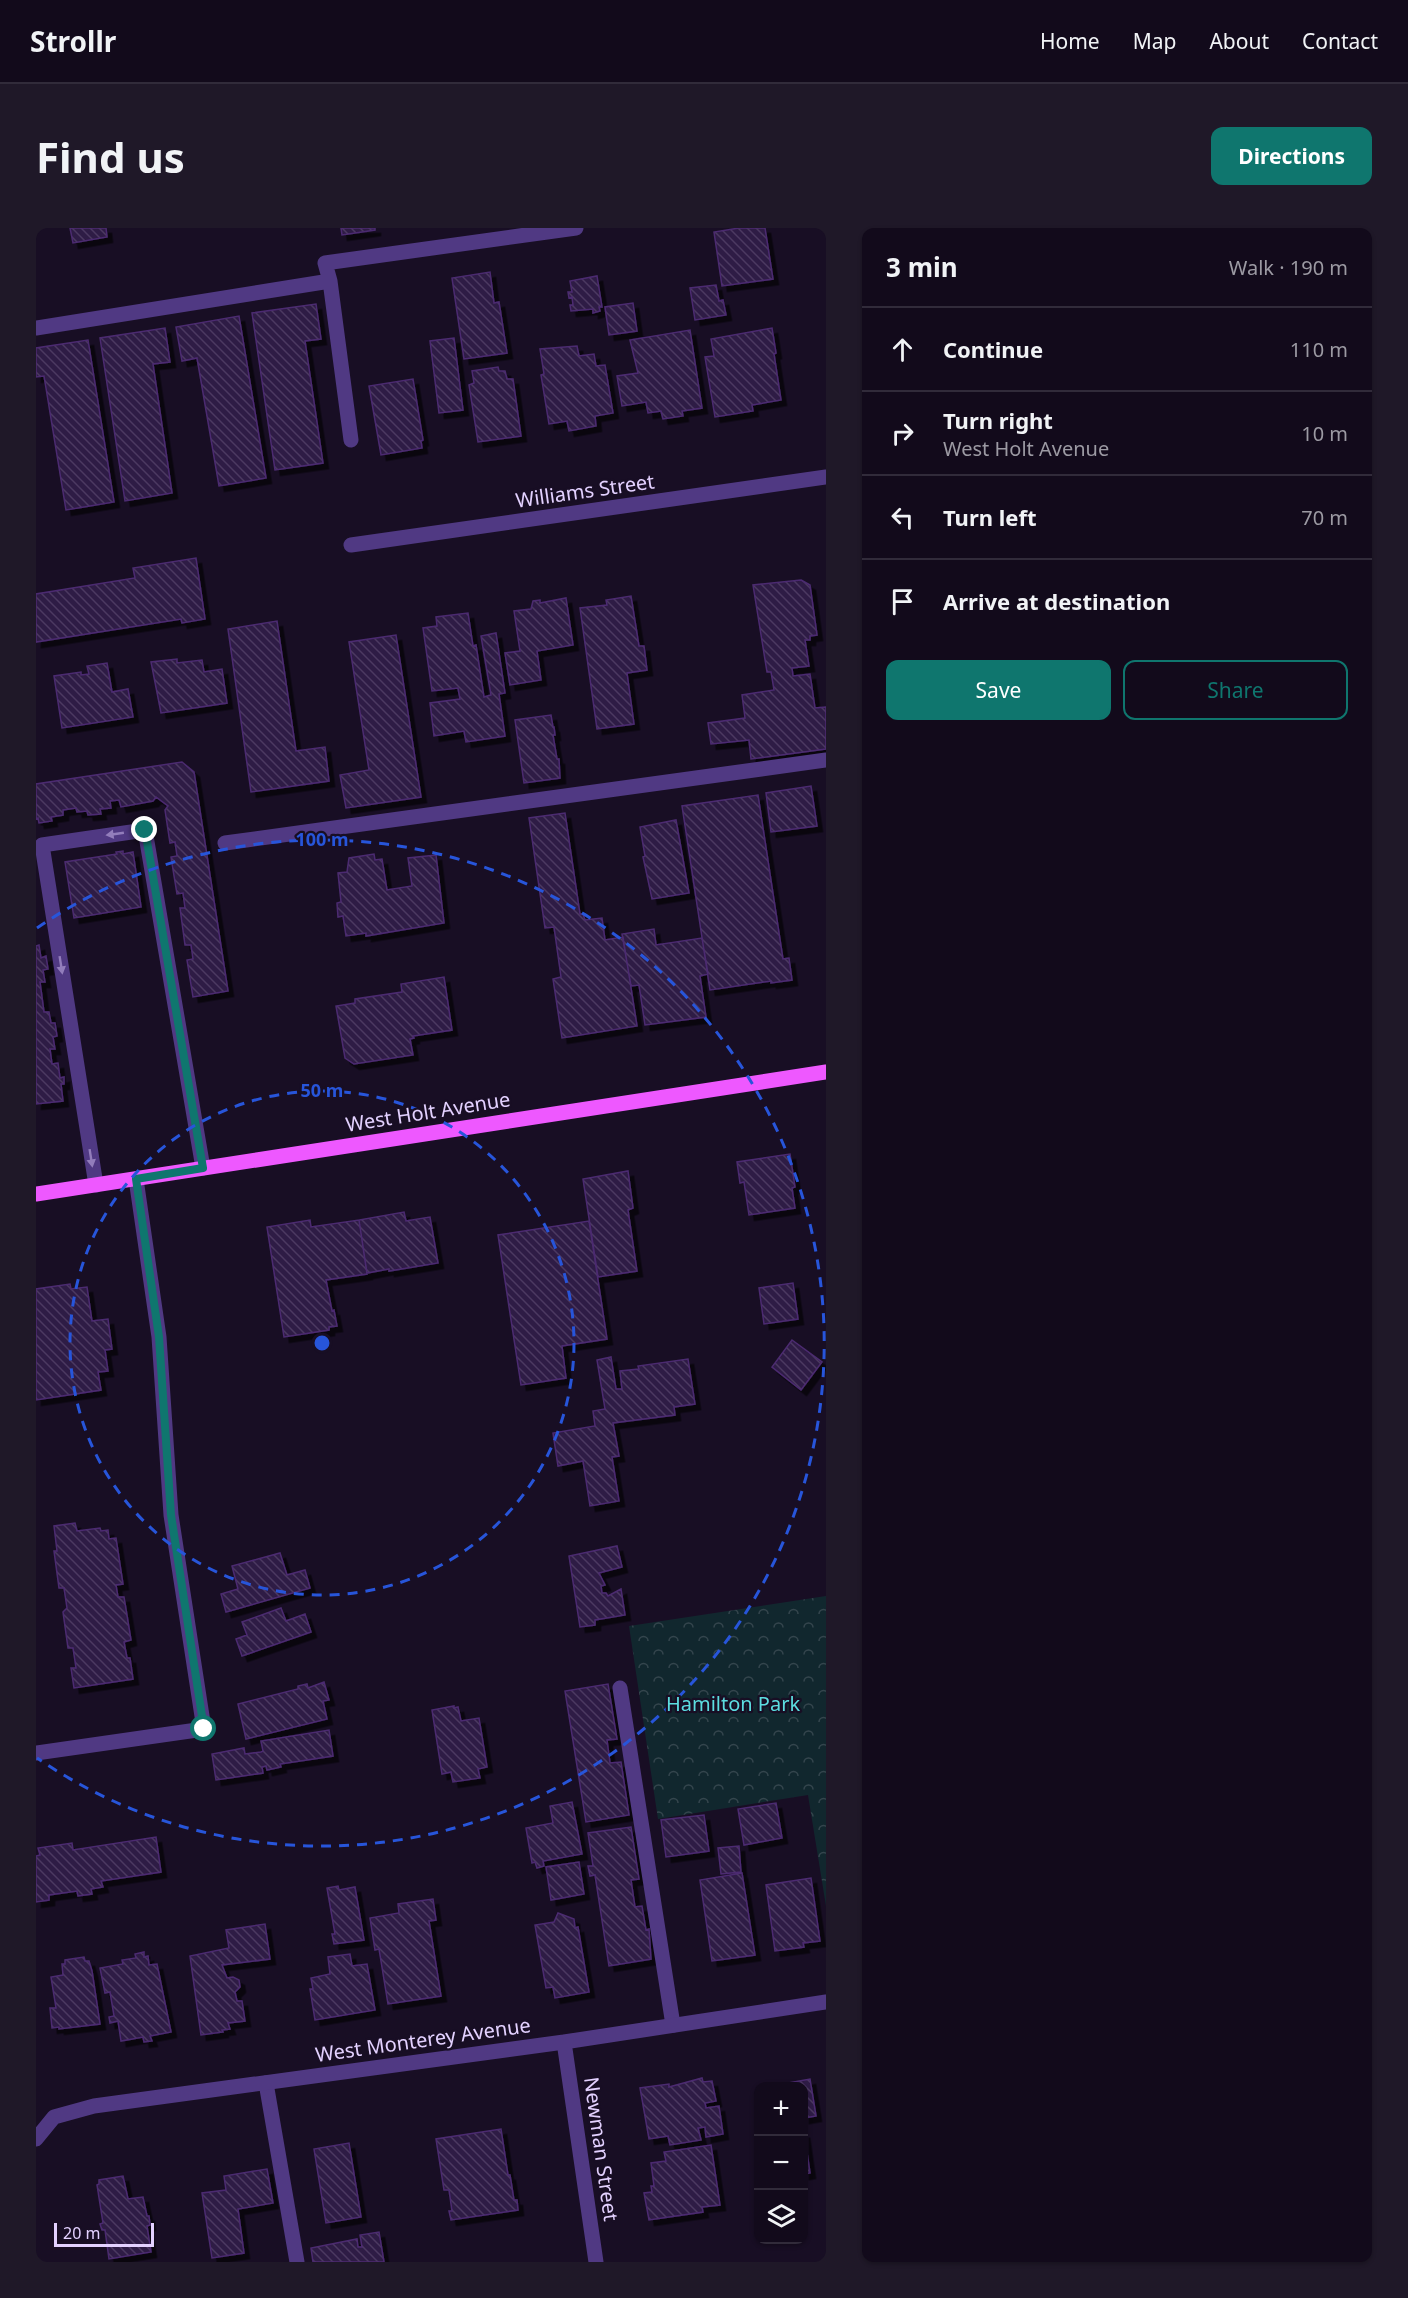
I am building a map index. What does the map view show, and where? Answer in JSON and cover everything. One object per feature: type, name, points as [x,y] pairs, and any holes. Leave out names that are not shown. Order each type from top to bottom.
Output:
[{"type":"main road","name":"West Holt Avenue","points":[[36,1194],[826,1072]]},
{"type":"street","points":[[351,440],[330,281],[325,263],[576,228]]},
{"type":"street","points":[[36,327],[330,281]]},
{"type":"street","name":"Williams Street","points":[[351,545],[826,477]]},
{"type":"street","points":[[225,843],[826,760]]},
{"type":"street","points":[[96,1185],[42,845],[145,830],[203,1168]]},
{"type":"street","points":[[36,1753],[204,1729],[171,1515],[159,1337],[136,1179]]},
{"type":"street","points":[[620,1688],[673,2025]]},
{"type":"street","name":"West Monterey Avenue","points":[[38,2133],[54,2117],[94,2106],[564,2042],[826,2002]]},
{"type":"street","name":"Newman Street","points":[[564,2042],[596,2262]]},
{"type":"street","points":[[266,2083],[297,2262]]},
{"type":"green space","name":"Hamilton Park","points":[[826,1596],[826,1906],[808,1795],[658,1819],[629,1626]]},
{"type":"building","points":[[70,228],[106,228],[107,237],[73,243]]},
{"type":"building","points":[[341,228],[375,228],[375,230],[342,235]]},
{"type":"building","points":[[739,228],[765,228],[773,279],[722,286],[714,232]]},
{"type":"building","points":[[490,272],[494,303],[499,302],[507,353],[464,359],[452,278]]},
{"type":"building","points":[[597,276],[602,307],[599,307],[600,311],[593,313],[593,309],[571,311],[572,297],[569,298],[568,292],[572,292],[570,281]]},
{"type":"building","points":[[716,285],[719,301],[723,300],[726,315],[695,320],[690,288]]},
{"type":"building","points":[[633,303],[637,331],[609,335],[605,307]]},
{"type":"building","points":[[316,304],[321,339],[305,341],[323,463],[275,470],[252,313]]},
{"type":"building","points":[[239,316],[266,478],[219,486],[197,358],[182,361],[176,327]]},
{"type":"building","points":[[165,328],[170,362],[153,364],[172,493],[125,501],[100,338]]},
{"type":"building","points":[[772,328],[781,400],[752,405],[753,411],[715,417],[705,357],[714,356],[711,339]]},
{"type":"building","points":[[690,330],[702,408],[682,411],[683,416],[663,419],[661,411],[648,413],[646,402],[622,406],[617,376],[638,373],[630,340]]},
{"type":"building","points":[[454,338],[463,410],[439,413],[430,341]]},
{"type":"building","points":[[88,340],[114,502],[66,510],[44,376],[36,377],[36,348]]},
{"type":"building","points":[[577,346],[579,356],[594,354],[596,366],[605,365],[613,413],[595,416],[596,426],[569,431],[567,421],[549,424],[541,375],[544,374],[540,349]]},
{"type":"building","points":[[498,367],[499,371],[505,371],[507,379],[513,379],[521,436],[478,442],[469,385],[474,383],[472,371]]},
{"type":"building","points":[[413,379],[423,440],[421,441],[422,448],[381,455],[369,386]]},
{"type":"building","points":[[196,558],[205,619],[182,623],[181,619],[36,642],[36,594],[135,578],[133,568]]},
{"type":"building","points":[[801,580],[810,585],[817,635],[810,636],[810,640],[805,640],[809,666],[792,668],[793,676],[810,674],[815,708],[826,707],[826,749],[751,759],[749,740],[711,744],[708,723],[745,718],[742,695],[774,690],[771,672],[767,672],[753,585]]},
{"type":"building","points":[[631,596],[639,646],[644,646],[647,670],[627,673],[634,724],[597,729],[580,608],[607,605],[606,600]]},
{"type":"building","points":[[566,598],[573,645],[537,651],[541,680],[510,685],[505,653],[520,651],[514,611],[531,609],[533,601],[540,600],[540,603]]},
{"type":"building","points":[[468,613],[473,646],[476,645],[484,697],[491,695],[481,636],[496,633],[505,693],[499,694],[505,736],[466,742],[464,731],[434,736],[430,703],[460,699],[458,688],[432,691],[423,628],[437,626],[436,617]]},
{"type":"building","points":[[277,621],[296,751],[325,747],[329,781],[251,792],[228,629]]},
{"type":"building","points":[[396,635],[421,797],[346,808],[340,775],[369,770],[349,642]]},
{"type":"building","points":[[177,659],[177,663],[202,660],[204,672],[222,669],[227,703],[161,713],[151,662]]},
{"type":"building","points":[[107,663],[112,692],[128,689],[133,717],[62,728],[54,676],[81,672],[81,675],[89,674],[87,666]]},
{"type":"building","points":[[551,715],[560,778],[524,783],[515,720]]},
{"type":"building","points":[[182,762],[194,772],[228,991],[193,997],[187,960],[193,959],[191,945],[185,945],[180,908],[185,908],[183,893],[177,894],[171,857],[177,856],[175,842],[170,843],[165,810],[168,806],[156,797],[153,801],[121,807],[119,800],[110,801],[111,808],[100,809],[101,814],[88,815],[87,811],[77,812],[76,808],[63,810],[63,815],[51,817],[52,821],[39,823],[38,818],[36,819],[36,784]]},
{"type":"building","points":[[811,786],[817,826],[771,832],[766,793]]},
{"type":"building","points":[[758,795],[783,959],[789,958],[792,980],[710,990],[682,806]]},
{"type":"building","points":[[565,813],[580,914],[583,914],[585,920],[602,918],[605,940],[623,937],[637,1026],[562,1038],[553,979],[561,977],[554,927],[545,928],[529,818]]},
{"type":"building","points":[[676,820],[689,893],[652,899],[643,857],[645,856],[640,827]]},
{"type":"building","points":[[123,851],[123,854],[133,852],[141,907],[74,918],[65,862],[117,854],[116,852]]},
{"type":"building","points":[[374,854],[375,860],[382,859],[387,890],[412,886],[408,858],[436,855],[444,923],[366,936],[366,933],[346,936],[343,916],[338,917],[337,903],[341,902],[338,873],[347,872],[349,858]]},
{"type":"building","points":[[654,929],[656,945],[702,938],[708,974],[700,976],[706,1017],[645,1025],[639,985],[631,986],[622,934]]},
{"type":"building","points":[[39,945],[41,958],[46,956],[48,969],[43,970],[45,982],[40,982],[44,1012],[49,1012],[51,1023],[55,1023],[57,1036],[53,1037],[55,1049],[50,1049],[52,1064],[58,1063],[60,1078],[64,1077],[64,1084],[61,1084],[63,1101],[36,1104],[36,946]]},
{"type":"building","points":[[444,977],[452,1030],[413,1036],[414,1038],[410,1039],[413,1055],[354,1064],[345,1058],[336,1006],[355,1003],[355,999],[402,992],[401,984]]},
{"type":"building","points":[[790,1154],[795,1187],[792,1188],[795,1208],[749,1215],[744,1182],[740,1183],[737,1162]]},
{"type":"building","points":[[628,1171],[633,1208],[628,1210],[637,1271],[598,1277],[583,1179]]},
{"type":"building","points":[[404,1212],[406,1221],[430,1217],[438,1263],[367,1273],[359,1220]]},
{"type":"building","points":[[310,1220],[311,1227],[359,1220],[367,1274],[326,1280],[337,1326],[329,1327],[329,1330],[284,1337],[267,1227]]},
{"type":"building","points":[[589,1221],[607,1339],[562,1346],[566,1378],[521,1385],[498,1235]]},
{"type":"building","points":[[793,1283],[798,1319],[764,1324],[759,1288]]},
{"type":"building","points":[[70,1284],[71,1289],[87,1287],[92,1321],[108,1319],[112,1349],[105,1350],[108,1371],[98,1372],[101,1390],[36,1400],[36,1289]]},
{"type":"building","points":[[792,1340],[822,1362],[801,1390],[772,1367]]},
{"type":"building","points":[[611,1357],[616,1389],[622,1389],[620,1371],[688,1359],[695,1404],[674,1407],[675,1415],[613,1423],[619,1456],[612,1457],[619,1501],[590,1506],[583,1461],[558,1466],[553,1433],[595,1426],[593,1411],[605,1409],[597,1360]]},
{"type":"building","points":[[75,1523],[77,1531],[100,1528],[101,1531],[108,1530],[109,1539],[116,1538],[123,1584],[116,1585],[118,1597],[124,1597],[131,1640],[124,1642],[127,1658],[130,1658],[133,1679],[74,1688],[71,1668],[76,1668],[73,1648],[68,1648],[63,1612],[67,1608],[64,1588],[59,1588],[54,1551],[57,1551],[54,1526]]},
{"type":"building","points":[[617,1546],[622,1567],[599,1573],[605,1585],[601,1586],[602,1593],[608,1596],[621,1589],[625,1615],[595,1620],[595,1625],[580,1627],[569,1556]]},
{"type":"building","points":[[280,1553],[287,1575],[305,1570],[310,1588],[226,1612],[221,1594],[238,1589],[232,1566]]},
{"type":"building","points":[[281,1608],[286,1621],[305,1614],[311,1632],[242,1656],[236,1639],[247,1635],[242,1622]]},
{"type":"building","points":[[324,1682],[329,1700],[323,1701],[327,1719],[246,1739],[238,1704],[298,1689],[298,1686],[307,1684],[308,1688]]},
{"type":"building","points":[[608,1684],[617,1739],[607,1740],[610,1763],[621,1762],[629,1815],[586,1822],[565,1691]]},
{"type":"building","points":[[454,1706],[454,1708],[458,1707],[461,1721],[479,1718],[487,1767],[478,1769],[480,1778],[453,1782],[451,1772],[442,1774],[432,1710]]},
{"type":"building","points":[[329,1730],[333,1756],[280,1764],[281,1767],[267,1770],[266,1766],[262,1767],[263,1773],[216,1780],[212,1754],[244,1748],[245,1754],[261,1752],[263,1751],[261,1741]]},
{"type":"building","points":[[572,1802],[582,1854],[543,1861],[544,1866],[537,1868],[535,1862],[532,1863],[526,1828],[553,1823],[550,1806]]},
{"type":"building","points":[[776,1803],[782,1838],[744,1845],[738,1809]]},
{"type":"building","points":[[704,1815],[709,1851],[666,1857],[661,1820]]},
{"type":"building","points":[[631,1827],[639,1879],[631,1880],[635,1907],[642,1906],[646,1930],[649,1929],[651,1959],[609,1966],[595,1875],[590,1876],[588,1866],[593,1866],[588,1833]]},
{"type":"building","points":[[156,1837],[161,1872],[101,1881],[103,1887],[91,1889],[92,1894],[78,1896],[77,1891],[49,1895],[49,1900],[36,1902],[36,1856],[40,1855],[38,1848],[72,1843],[73,1850]]},
{"type":"building","points":[[739,1846],[741,1872],[721,1874],[718,1848]]},
{"type":"building","points":[[579,1862],[584,1894],[551,1900],[546,1867]]},
{"type":"building","points":[[742,1873],[755,1955],[712,1961],[700,1880]]},
{"type":"building","points":[[811,1878],[820,1941],[803,1943],[804,1947],[775,1951],[766,1885]]},
{"type":"building","points":[[338,1886],[339,1890],[355,1887],[364,1940],[334,1944],[332,1934],[335,1934],[327,1888]]},
{"type":"building","points":[[433,1899],[436,1920],[429,1921],[441,1996],[388,2004],[379,1949],[375,1950],[370,1918],[399,1913],[398,1904]]},
{"type":"building","points":[[558,1913],[574,1919],[575,1928],[578,1927],[589,1992],[555,1998],[553,1987],[546,1988],[535,1925],[554,1922]]},
{"type":"building","points":[[265,1924],[270,1959],[222,1965],[227,1978],[233,1977],[239,1980],[240,1987],[235,1992],[237,2001],[242,2001],[245,2021],[228,2023],[230,2029],[222,2030],[223,2032],[201,2035],[190,1956],[229,1948],[226,1930]]},
{"type":"building","points":[[144,1952],[144,1957],[148,1956],[149,1965],[157,1964],[171,2032],[150,2036],[152,2041],[144,2042],[143,2037],[121,2041],[118,2021],[110,2023],[109,2017],[114,2016],[110,1992],[105,1993],[100,1968],[123,1964],[122,1960],[136,1958],[135,1954]]},
{"type":"building","points":[[350,1954],[352,1966],[367,1964],[375,2010],[315,2020],[310,1989],[313,1989],[311,1978],[330,1974],[328,1957]]},
{"type":"building","points":[[84,1957],[85,1961],[89,1961],[92,1971],[100,2024],[52,2028],[50,2008],[56,2008],[51,1977],[63,1975],[62,1964],[65,1964],[65,1960]]},
{"type":"building","points":[[702,2078],[703,2082],[712,2081],[716,2101],[705,2103],[706,2108],[719,2106],[723,2134],[706,2137],[705,2127],[698,2128],[701,2140],[670,2145],[668,2136],[649,2139],[640,2088],[669,2084],[669,2087]]},
{"type":"building","points":[[810,2079],[816,2116],[808,2117],[808,2082],[794,2082]]},
{"type":"building","points":[[501,2129],[508,2175],[510,2175],[518,2210],[451,2220],[449,2190],[444,2190],[436,2139]]},
{"type":"building","points":[[349,2143],[361,2217],[326,2223],[314,2149]]},
{"type":"building","points":[[711,2145],[720,2205],[702,2207],[703,2212],[649,2220],[644,2193],[652,2192],[651,2186],[654,2186],[651,2163],[666,2161],[664,2152]]},
{"type":"building","points":[[267,2169],[273,2203],[238,2209],[244,2253],[212,2258],[202,2193],[226,2190],[224,2176]]},
{"type":"building","points":[[123,2176],[128,2199],[143,2197],[147,2216],[149,2216],[150,2225],[147,2226],[151,2252],[109,2259],[105,2230],[102,2230],[100,2224],[103,2223],[97,2185],[99,2180]]},
{"type":"building","points":[[379,2232],[384,2262],[313,2262],[311,2248],[357,2239],[358,2247],[362,2247],[360,2235]]},
{"type":"route","points":[[145,830],[203,1168],[136,1179],[159,1337],[171,1515],[204,1729]]}]
